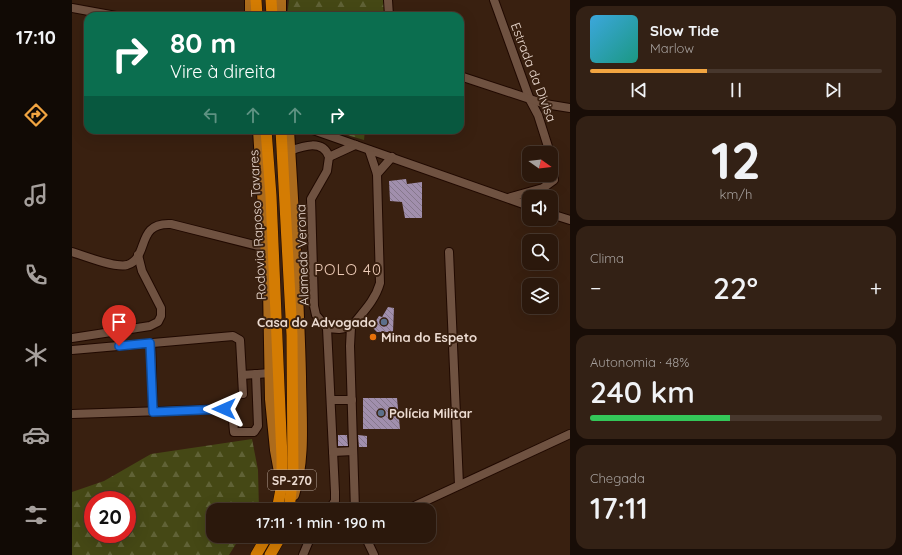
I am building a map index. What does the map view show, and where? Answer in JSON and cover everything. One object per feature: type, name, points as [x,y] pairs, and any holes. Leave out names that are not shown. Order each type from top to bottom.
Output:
[{"type":"highway","points":[[256,0],[257,12]]},
{"type":"highway","points":[[271,0],[272,12]]},
{"type":"highway","name":"Rodovia Raposo Tavares","points":[[266,134],[275,280],[282,484],[278,503]]},
{"type":"highway","name":"SP-270","points":[[281,134],[292,335],[293,473],[291,503]]},
{"type":"highway","points":[[256,555],[262,543]]},
{"type":"highway","points":[[270,555],[277,543]]},
{"type":"main road","points":[[250,0],[250,12]]},
{"type":"main road","points":[[281,0],[281,12]]},
{"type":"main road","points":[[258,134],[266,248],[272,428],[282,484]]},
{"type":"main road","points":[[289,134],[298,266],[301,455],[299,473],[292,503]]},
{"type":"street","points":[[388,0],[389,12]]},
{"type":"street","name":"Estrada da Divisa","points":[[494,0],[530,100],[538,115],[548,146]]},
{"type":"street","points":[[72,8],[94,12]]},
{"type":"street","points":[[464,77],[530,100],[570,108]]},
{"type":"street","points":[[324,134],[522,203]]},
{"type":"street","points":[[290,151],[310,144],[318,146],[325,151],[329,157],[355,145]]},
{"type":"street","points":[[355,503],[351,327],[372,302],[377,294],[380,283],[377,174],[369,150]]},
{"type":"street","name":"Alameda Verona","points":[[327,328],[316,316],[314,306],[312,199],[327,171],[329,157]]},
{"type":"street","points":[[377,174],[392,157]]},
{"type":"street","points":[[508,198],[543,188],[551,182]]},
{"type":"street","points":[[558,216],[570,220]]},
{"type":"street","points":[[72,252],[115,264],[126,265],[133,262],[138,255],[147,234],[154,226],[162,223],[266,248]]},
{"type":"street","points":[[449,252],[459,485]]},
{"type":"street","points":[[72,338],[150,326],[158,322],[161,316],[161,308],[142,271],[138,255]]},
{"type":"street","points":[[332,503],[335,492],[334,452],[327,328],[338,329],[351,327]]},
{"type":"street","points":[[72,350],[234,336],[238,337],[240,340],[243,394]]},
{"type":"street","points":[[150,343],[153,412]]},
{"type":"street","points":[[242,375],[270,373]]},
{"type":"street","points":[[72,414],[224,409],[231,413],[234,420],[234,432],[254,432],[258,426],[256,374]]},
{"type":"street","points":[[331,400],[352,400]]},
{"type":"street","points":[[421,503],[570,434]]},
{"type":"street","points":[[334,452],[353,451]]},
{"type":"street","points":[[303,555],[308,543]]},
{"type":"street","points":[[368,543],[374,555]]},
{"type":"green space","points":[[289,0],[384,0],[386,12],[288,12]]},
{"type":"green space","points":[[344,134],[365,134],[364,140]]},
{"type":"green space","points":[[252,439],[258,470],[259,503],[206,503],[206,543],[237,543],[229,555],[72,555],[72,492],[104,481],[151,454]]},
{"type":"building","points":[[406,179],[407,184],[422,182],[422,218],[405,218],[402,202],[390,201],[389,181]]},
{"type":"building","name":"Casa do Advogado","points":[[388,307],[394,308],[393,332],[377,332],[372,327],[379,316],[382,317]]},
{"type":"building","name":"Polícia Militar","points":[[363,398],[397,398],[400,429],[363,429]]},
{"type":"building","points":[[338,435],[347,435],[348,446],[338,446]]},
{"type":"building","points":[[358,435],[367,436],[367,447],[359,447]]},
{"type":"place","name":"Casa do Advogado","points":[[384,322]]},
{"type":"place","name":"Mina do Espeto","points":[[373,337]]},
{"type":"place","name":"Polícia Militar","points":[[381,413]]},
{"type":"district","name":"POLO 40","points":[[348,269]]},
{"type":"route","points":[[119,346],[150,343],[153,412],[209,408],[224,409]]}]
